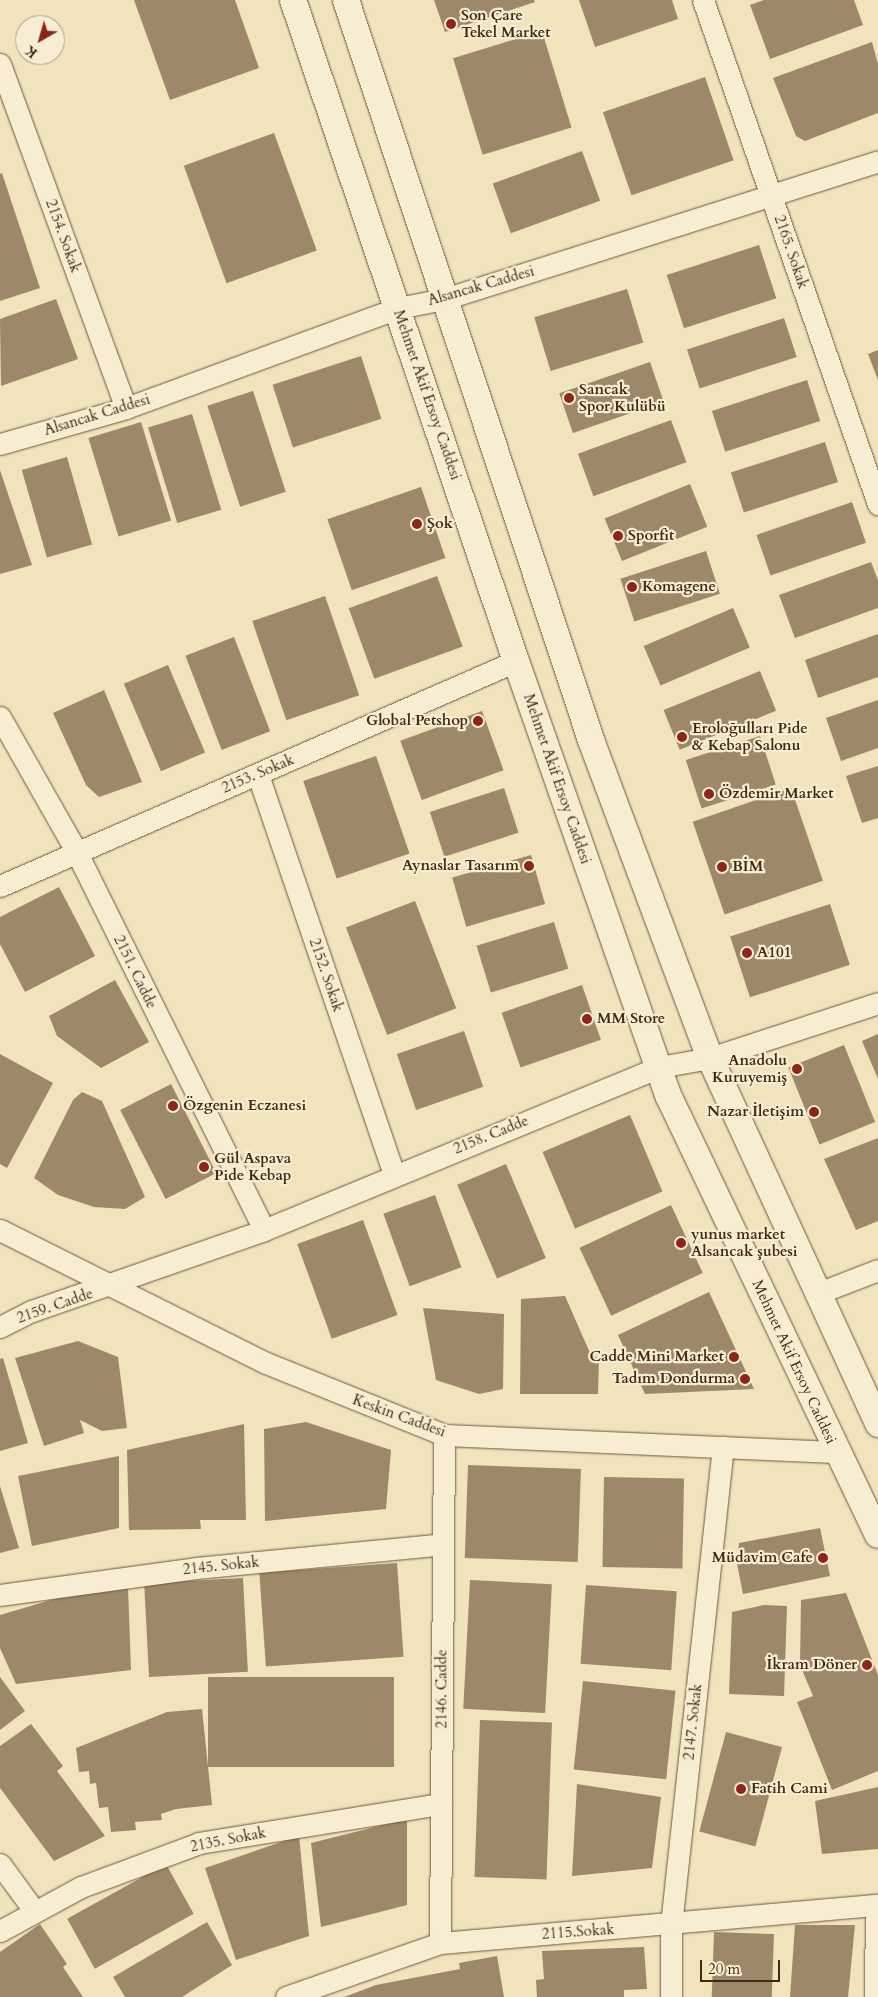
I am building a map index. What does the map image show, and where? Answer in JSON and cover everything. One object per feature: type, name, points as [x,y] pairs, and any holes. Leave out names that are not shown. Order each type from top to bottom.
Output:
[{"type":"street","name":"Mehmet Akif Ersoy Caddesi","points":[[293,0],[516,661],[659,1067],[836,1452],[878,1534]]},
{"type":"street","points":[[346,0],[591,740],[710,1058],[816,1294],[878,1424]]},
{"type":"street","name":"2165. Sokak","points":[[703,0],[878,504]]},
{"type":"street","name":"2154. Sokak","points":[[0,64],[126,408]]},
{"type":"street","name":"Alsancak Caddesi","points":[[0,444],[126,408],[398,308],[444,300],[878,161]]},
{"type":"street","name":"2153. Sokak","points":[[0,886],[76,851],[258,775],[516,661]]},
{"type":"street","name":"2151. Cadde","points":[[0,717],[76,851],[264,1230]]},
{"type":"street","name":"2152. Sokak","points":[[258,775],[394,1174]]},
{"type":"street","name":"2158. Cadde","points":[[111,1287],[264,1230],[394,1174],[659,1067],[710,1058],[878,1002]]},
{"type":"street","name":"Keskin Caddesi","points":[[0,1230],[266,1364],[444,1435],[836,1452]]},
{"type":"street","points":[[816,1294],[878,1270]]},
{"type":"street","name":"2159. Cadde","points":[[0,1327],[32,1311],[111,1287]]},
{"type":"street","name":"2146. Cadde","points":[[440,1943],[444,1435]]},
{"type":"street","name":"2147. Sokak","points":[[671,1997],[671,1925],[723,1447]]},
{"type":"street","name":"2145. Sokak","points":[[0,1595],[196,1568],[443,1544]]},
{"type":"street","name":"2135. Sokak","points":[[0,1931],[80,1887],[199,1844],[441,1804]]},
{"type":"street","points":[[0,1864],[35,1912]]},
{"type":"street","points":[[875,1997],[877,1906]]},
{"type":"street","name":"2115.Sokak","points":[[286,1997],[440,1943],[671,1925],[877,1906]]},
{"type":"building","points":[[134,0],[235,0],[259,68],[170,100]]},
{"type":"building","points":[[434,0],[534,0],[535,2],[445,32]]},
{"type":"building","points":[[579,0],[672,0],[678,19],[595,47]]},
{"type":"building","points":[[764,0],[854,0],[863,25],[770,59],[750,5]]},
{"type":"building","points":[[542,31],[572,128],[483,155],[453,58]]},
{"type":"building","points":[[872,42],[878,64],[878,113],[805,141],[796,136],[773,78]]},
{"type":"building","points":[[705,77],[734,160],[632,195],[603,112]]},
{"type":"building","points":[[274,133],[317,250],[227,283],[184,166]]},
{"type":"building","points":[[582,151],[600,201],[511,233],[493,183]]},
{"type":"building","points":[[2,173],[40,288],[0,301],[0,174]]},
{"type":"building","points":[[759,245],[776,298],[684,328],[667,275]]},
{"type":"building","points":[[627,289],[643,343],[551,371],[534,317]]},
{"type":"building","points":[[56,299],[78,359],[1,386],[0,319]]},
{"type":"building","points":[[784,318],[797,357],[700,389],[687,350]]},
{"type":"building","points":[[878,350],[878,380],[868,354]]},
{"type":"building","points":[[361,356],[381,419],[293,448],[273,385]]},
{"type":"building","points":[[650,362],[664,402],[573,433],[559,393]]},
{"type":"building","points":[[807,380],[820,421],[725,452],[712,411]]},
{"type":"building","points":[[253,391],[286,492],[240,507],[207,406]]},
{"type":"building","points":[[192,414],[221,510],[177,523],[148,427]]},
{"type":"building","points":[[671,420],[686,462],[593,496],[578,454]]},
{"type":"building","points":[[141,422],[171,520],[119,537],[88,438]]},
{"type":"building","points":[[825,442],[838,482],[744,513],[731,473]]},
{"type":"building","points":[[67,457],[92,544],[47,557],[22,470]]},
{"type":"building","points":[[0,470],[32,565],[0,574]]},
{"type":"building","points":[[690,484],[707,527],[622,561],[605,518]]},
{"type":"building","points":[[421,487],[445,558],[352,590],[327,519]]},
{"type":"building","points":[[852,502],[866,543],[771,576],[757,535]]},
{"type":"building","points":[[706,551],[720,594],[634,622],[620,579]]},
{"type":"building","points":[[871,562],[878,580],[878,608],[795,638],[779,595]]},
{"type":"building","points":[[437,576],[463,646],[374,679],[349,608]]},
{"type":"building","points":[[325,596],[359,695],[286,720],[252,621]]},
{"type":"building","points":[[733,608],[750,648],[661,685],[644,646]]},
{"type":"building","points":[[878,634],[878,677],[818,698],[805,660]]},
{"type":"building","points":[[234,637],[270,731],[222,750],[185,656]]},
{"type":"building","points":[[168,665],[205,752],[161,771],[124,684]]},
{"type":"building","points":[[760,671],[776,711],[680,750],[664,710]]},
{"type":"building","points":[[104,690],[142,782],[99,797],[86,785],[53,713]]},
{"type":"building","points":[[878,700],[878,748],[841,761],[826,718]]},
{"type":"building","points":[[482,711],[504,770],[422,800],[400,741]]},
{"type":"building","points":[[760,736],[776,785],[702,809],[686,760]]},
{"type":"building","points":[[376,756],[410,853],[337,878],[303,781]]},
{"type":"building","points":[[878,766],[878,818],[862,823],[846,776]]},
{"type":"building","points":[[504,788],[519,833],[444,857],[430,812]]},
{"type":"building","points":[[791,788],[823,881],[725,915],[693,822]]},
{"type":"building","points":[[531,855],[545,904],[466,927],[452,878]]},
{"type":"building","points":[[59,887],[95,956],[25,992],[0,944],[0,917]]},
{"type":"building","points":[[415,901],[456,1008],[387,1035],[346,928]]},
{"type":"building","points":[[830,904],[850,965],[750,997],[730,936]]},
{"type":"building","points":[[554,922],[568,969],[491,993],[477,946]]},
{"type":"building","points":[[115,980],[149,1042],[101,1068],[57,1036],[49,1016]]},
{"type":"building","points":[[582,985],[601,1040],[521,1068],[502,1013]]},
{"type":"building","points":[[464,1031],[483,1087],[416,1110],[397,1054]]},
{"type":"building","points":[[878,1034],[878,1079],[862,1041]]},
{"type":"building","points":[[844,1045],[875,1122],[819,1144],[788,1067]]},
{"type":"building","points":[[0,1054],[53,1083],[7,1168],[0,1164]]},
{"type":"building","points":[[171,1084],[216,1173],[166,1199],[120,1110]]},
{"type":"building","points":[[82,1092],[102,1101],[145,1197],[125,1209],[94,1207],[58,1195],[34,1178],[73,1100]]},
{"type":"building","points":[[630,1115],[662,1191],[575,1229],[543,1152]]},
{"type":"building","points":[[878,1138],[878,1221],[856,1230],[824,1159]]},
{"type":"building","points":[[506,1164],[546,1258],[497,1279],[457,1185]]},
{"type":"building","points":[[435,1195],[461,1267],[410,1286],[383,1214]]},
{"type":"building","points":[[671,1205],[703,1273],[611,1316],[579,1248]]},
{"type":"building","points":[[363,1220],[398,1315],[332,1339],[297,1244]]},
{"type":"building","points":[[709,1292],[754,1389],[645,1394],[618,1335]]},
{"type":"building","points":[[565,1296],[590,1353],[599,1359],[598,1394],[520,1394],[521,1299]]},
{"type":"building","points":[[423,1308],[504,1314],[503,1389],[479,1394],[436,1380]]},
{"type":"building","points":[[78,1341],[118,1357],[127,1428],[102,1431],[80,1420],[84,1433],[44,1446],[15,1358]]},
{"type":"building","points":[[3,1358],[28,1443],[0,1451],[0,1359]]},
{"type":"building","points":[[306,1422],[391,1450],[386,1509],[265,1521],[264,1429]]},
{"type":"building","points":[[244,1424],[246,1520],[200,1520],[201,1529],[129,1530],[127,1450]]},
{"type":"building","points":[[119,1456],[119,1528],[32,1546],[18,1476]]},
{"type":"building","points":[[468,1465],[581,1469],[578,1562],[465,1558]]},
{"type":"building","points":[[604,1477],[684,1478],[682,1568],[602,1567]]},
{"type":"building","points":[[0,1486],[19,1548],[0,1553]]},
{"type":"building","points":[[820,1528],[830,1576],[743,1594],[737,1564],[739,1543]]},
{"type":"building","points":[[397,1563],[404,1657],[266,1666],[259,1573]]},
{"type":"building","points":[[243,1578],[248,1672],[149,1677],[144,1583]]},
{"type":"building","points":[[470,1580],[552,1584],[545,1713],[463,1709]]},
{"type":"building","points":[[586,1585],[677,1591],[671,1670],[580,1664]]},
{"type":"building","points":[[128,1588],[131,1670],[16,1684],[0,1648],[0,1615],[78,1592]]},
{"type":"building","points":[[846,1593],[878,1675],[878,1771],[832,1790],[797,1702],[813,1696],[800,1665],[801,1600]]},
{"type":"building","points":[[764,1605],[787,1606],[784,1696],[729,1694],[732,1612]]},
{"type":"building","points":[[0,1677],[25,1711],[0,1730]]},
{"type":"building","points":[[208,1677],[394,1677],[394,1767],[208,1767]]},
{"type":"building","points":[[583,1681],[675,1691],[666,1779],[574,1770]]},
{"type":"building","points":[[202,1709],[212,1805],[176,1809],[161,1814],[162,1820],[135,1822],[136,1830],[111,1832],[108,1807],[99,1808],[96,1783],[90,1784],[89,1771],[79,1772],[76,1748],[167,1712]]},
{"type":"building","points":[[480,1720],[552,1723],[546,1879],[475,1877]]},
{"type":"building","points":[[31,1724],[63,1766],[57,1771],[105,1836],[54,1861],[0,1788],[0,1746]]},
{"type":"building","name":"Fatih Cami","points":[[726,1732],[782,1747],[755,1847],[699,1831]]},
{"type":"building","points":[[577,1784],[661,1797],[652,1868],[572,1876]]},
{"type":"building","points":[[878,1787],[878,1849],[822,1854],[815,1801]]},
{"type":"building","points":[[407,1819],[407,1905],[321,1927],[311,1843]]},
{"type":"building","points":[[299,1836],[309,1936],[236,1960],[205,1868]]},
{"type":"building","points":[[166,1864],[194,1914],[95,1969],[67,1919]]},
{"type":"building","points":[[207,1922],[232,1965],[182,1997],[125,1997],[113,1977]]},
{"type":"building","points":[[40,1924],[67,1964],[63,1967],[83,1997],[0,1997],[0,1952]]},
{"type":"building","points":[[795,1925],[855,1925],[848,1997],[790,1997]]},
{"type":"building","points":[[714,1932],[774,1934],[772,1997],[712,1997]]},
{"type":"building","points":[[644,1947],[647,1989],[624,1990],[624,1997],[537,1997],[536,1980],[544,1979],[542,1951]]},
{"type":"building","points":[[497,1956],[504,1997],[344,1997],[376,1985],[460,1969],[459,1963]]},
{"type":"place","name":"Son Çare Tekel Market","points":[[451,24]]},
{"type":"place","name":"Sancak Spor Kulübü","points":[[569,398]]},
{"type":"place","name":"Şok","points":[[417,524]]},
{"type":"place","name":"Sporfit","points":[[618,536]]},
{"type":"place","name":"Komagene","points":[[632,587]]},
{"type":"place","name":"Global Petshop","points":[[478,721]]},
{"type":"place","name":"Eroloğulları Pide & Kebap Salonu","points":[[682,737]]},
{"type":"place","name":"Özdemir Market","points":[[709,794]]},
{"type":"place","name":"Aynaslar Tasarım","points":[[529,866]]},
{"type":"place","name":"BİM","points":[[722,867]]},
{"type":"place","name":"A101","points":[[747,953]]},
{"type":"place","name":"MM Store","points":[[587,1019]]},
{"type":"place","name":"Anadolu Kuruyemiş","points":[[797,1069]]},
{"type":"place","name":"Özgenin Eczanesi","points":[[173,1106]]},
{"type":"place","name":"Nazar İletişim","points":[[814,1112]]},
{"type":"place","name":"Gül Aspava Pide Kebap","points":[[204,1167]]},
{"type":"place","name":"yunus market Alsancak şubesi","points":[[681,1243]]},
{"type":"place","name":"Cadde Mini Market","points":[[734,1357]]},
{"type":"place","name":"Tadım Dondurma","points":[[745,1379]]},
{"type":"place","name":"Müdavim Cafe","points":[[823,1558]]},
{"type":"place","name":"İkram Döner","points":[[867,1665]]},
{"type":"place","name":"Fatih Cami","points":[[741,1789]]}]
